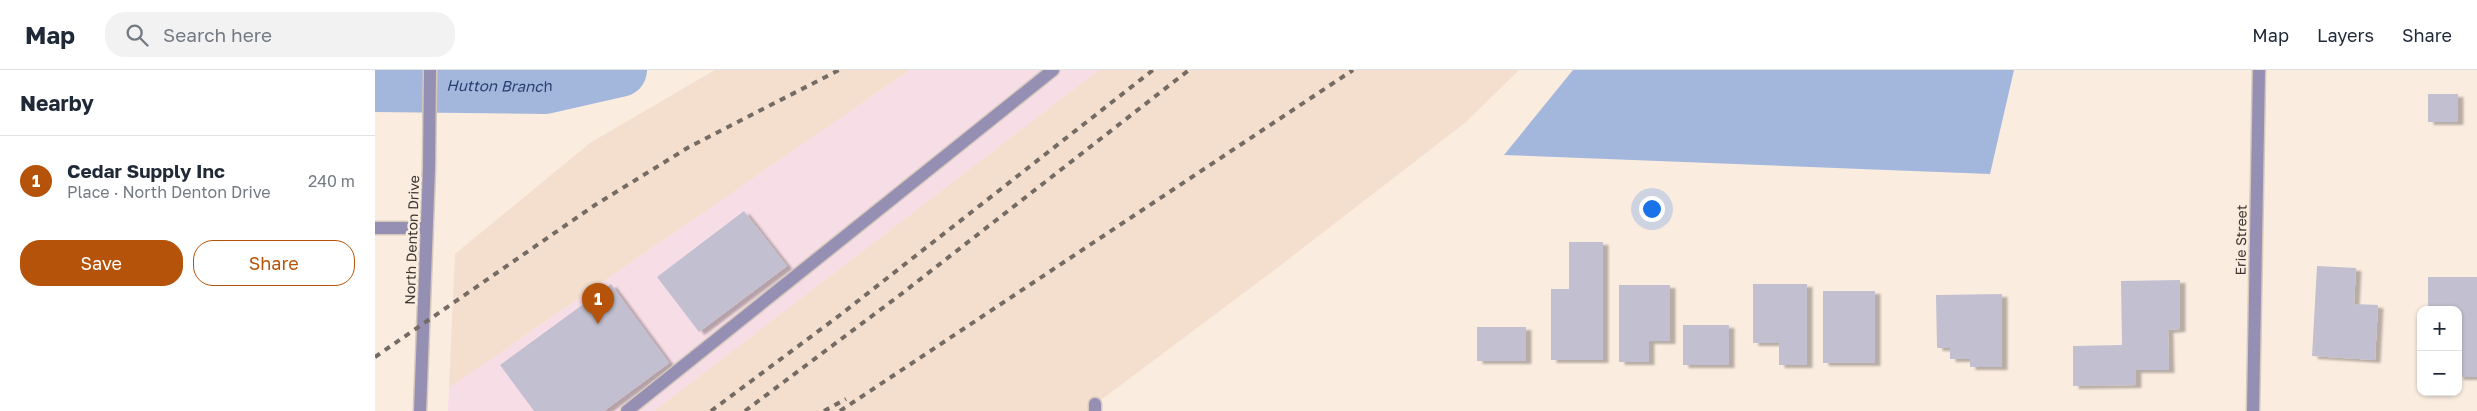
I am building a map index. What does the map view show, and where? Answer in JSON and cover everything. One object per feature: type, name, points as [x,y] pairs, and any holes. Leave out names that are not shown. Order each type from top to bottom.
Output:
[{"type":"street","name":"North Denton Drive","points":[[420,411],[429,168],[430,70]]},
{"type":"street","points":[[627,411],[1053,70]]},
{"type":"street","name":"Erie Street","points":[[2253,411],[2259,70]]},
{"type":"street","points":[[375,228],[426,228]]},
{"type":"shaded area","points":[[715,70],[910,70],[449,388],[455,254],[590,143]]},
{"type":"shaded area","points":[[910,70],[1099,70],[654,411],[448,411],[449,388]]},
{"type":"shaded area","points":[[1099,70],[1519,70],[1466,122],[1281,265],[1086,411],[654,411]]},
{"type":"water","points":[[1573,70],[2014,70],[1990,174],[1504,155]]},
{"type":"building","points":[[2428,94],[2458,94],[2458,122],[2428,122]]},
{"type":"building","points":[[744,211],[787,266],[699,332],[657,277]]},
{"type":"building","points":[[1569,242],[1603,242],[1603,360],[1551,360],[1551,289],[1569,289]]},
{"type":"building","points":[[2317,266],[2356,268],[2354,304],[2378,305],[2375,360],[2312,356]]},
{"type":"building","points":[[2428,277],[2477,277],[2477,377],[2462,377],[2462,306],[2428,306]]},
{"type":"building","points":[[2180,280],[2180,329],[2168,330],[2169,370],[2136,370],[2136,385],[2073,386],[2073,346],[2122,345],[2121,281]]},
{"type":"building","points":[[611,284],[669,363],[604,411],[534,411],[500,365]]},
{"type":"building","points":[[1753,284],[1807,284],[1807,365],[1779,365],[1779,343],[1753,343]]},
{"type":"building","points":[[1619,285],[1670,285],[1670,341],[1649,341],[1649,362],[1619,362]]},
{"type":"building","points":[[1823,291],[1875,291],[1875,363],[1823,363]]},
{"type":"building","points":[[2002,294],[2002,367],[1970,367],[1970,359],[1950,359],[1950,348],[1937,348],[1936,295]]},
{"type":"building","points":[[1683,325],[1729,325],[1729,365],[1683,365]]},
{"type":"building","points":[[1477,327],[1526,327],[1526,361],[1477,361]]},
{"type":"waterway","name":"Hutton Branch","points":[[375,85],[545,87],[620,70]]},
{"type":"railway","points":[[375,357],[595,205],[689,147],[839,70]]},
{"type":"railway","points":[[711,411],[840,315],[1153,70]]},
{"type":"railway","points":[[745,411],[900,295],[1189,70]]},
{"type":"railway","points":[[840,411],[1353,70]]},
{"type":"railway","points":[[824,411],[846,399]]},
{"type":"place","name":"Cedar Supply Inc","points":[[598,324]]}]
